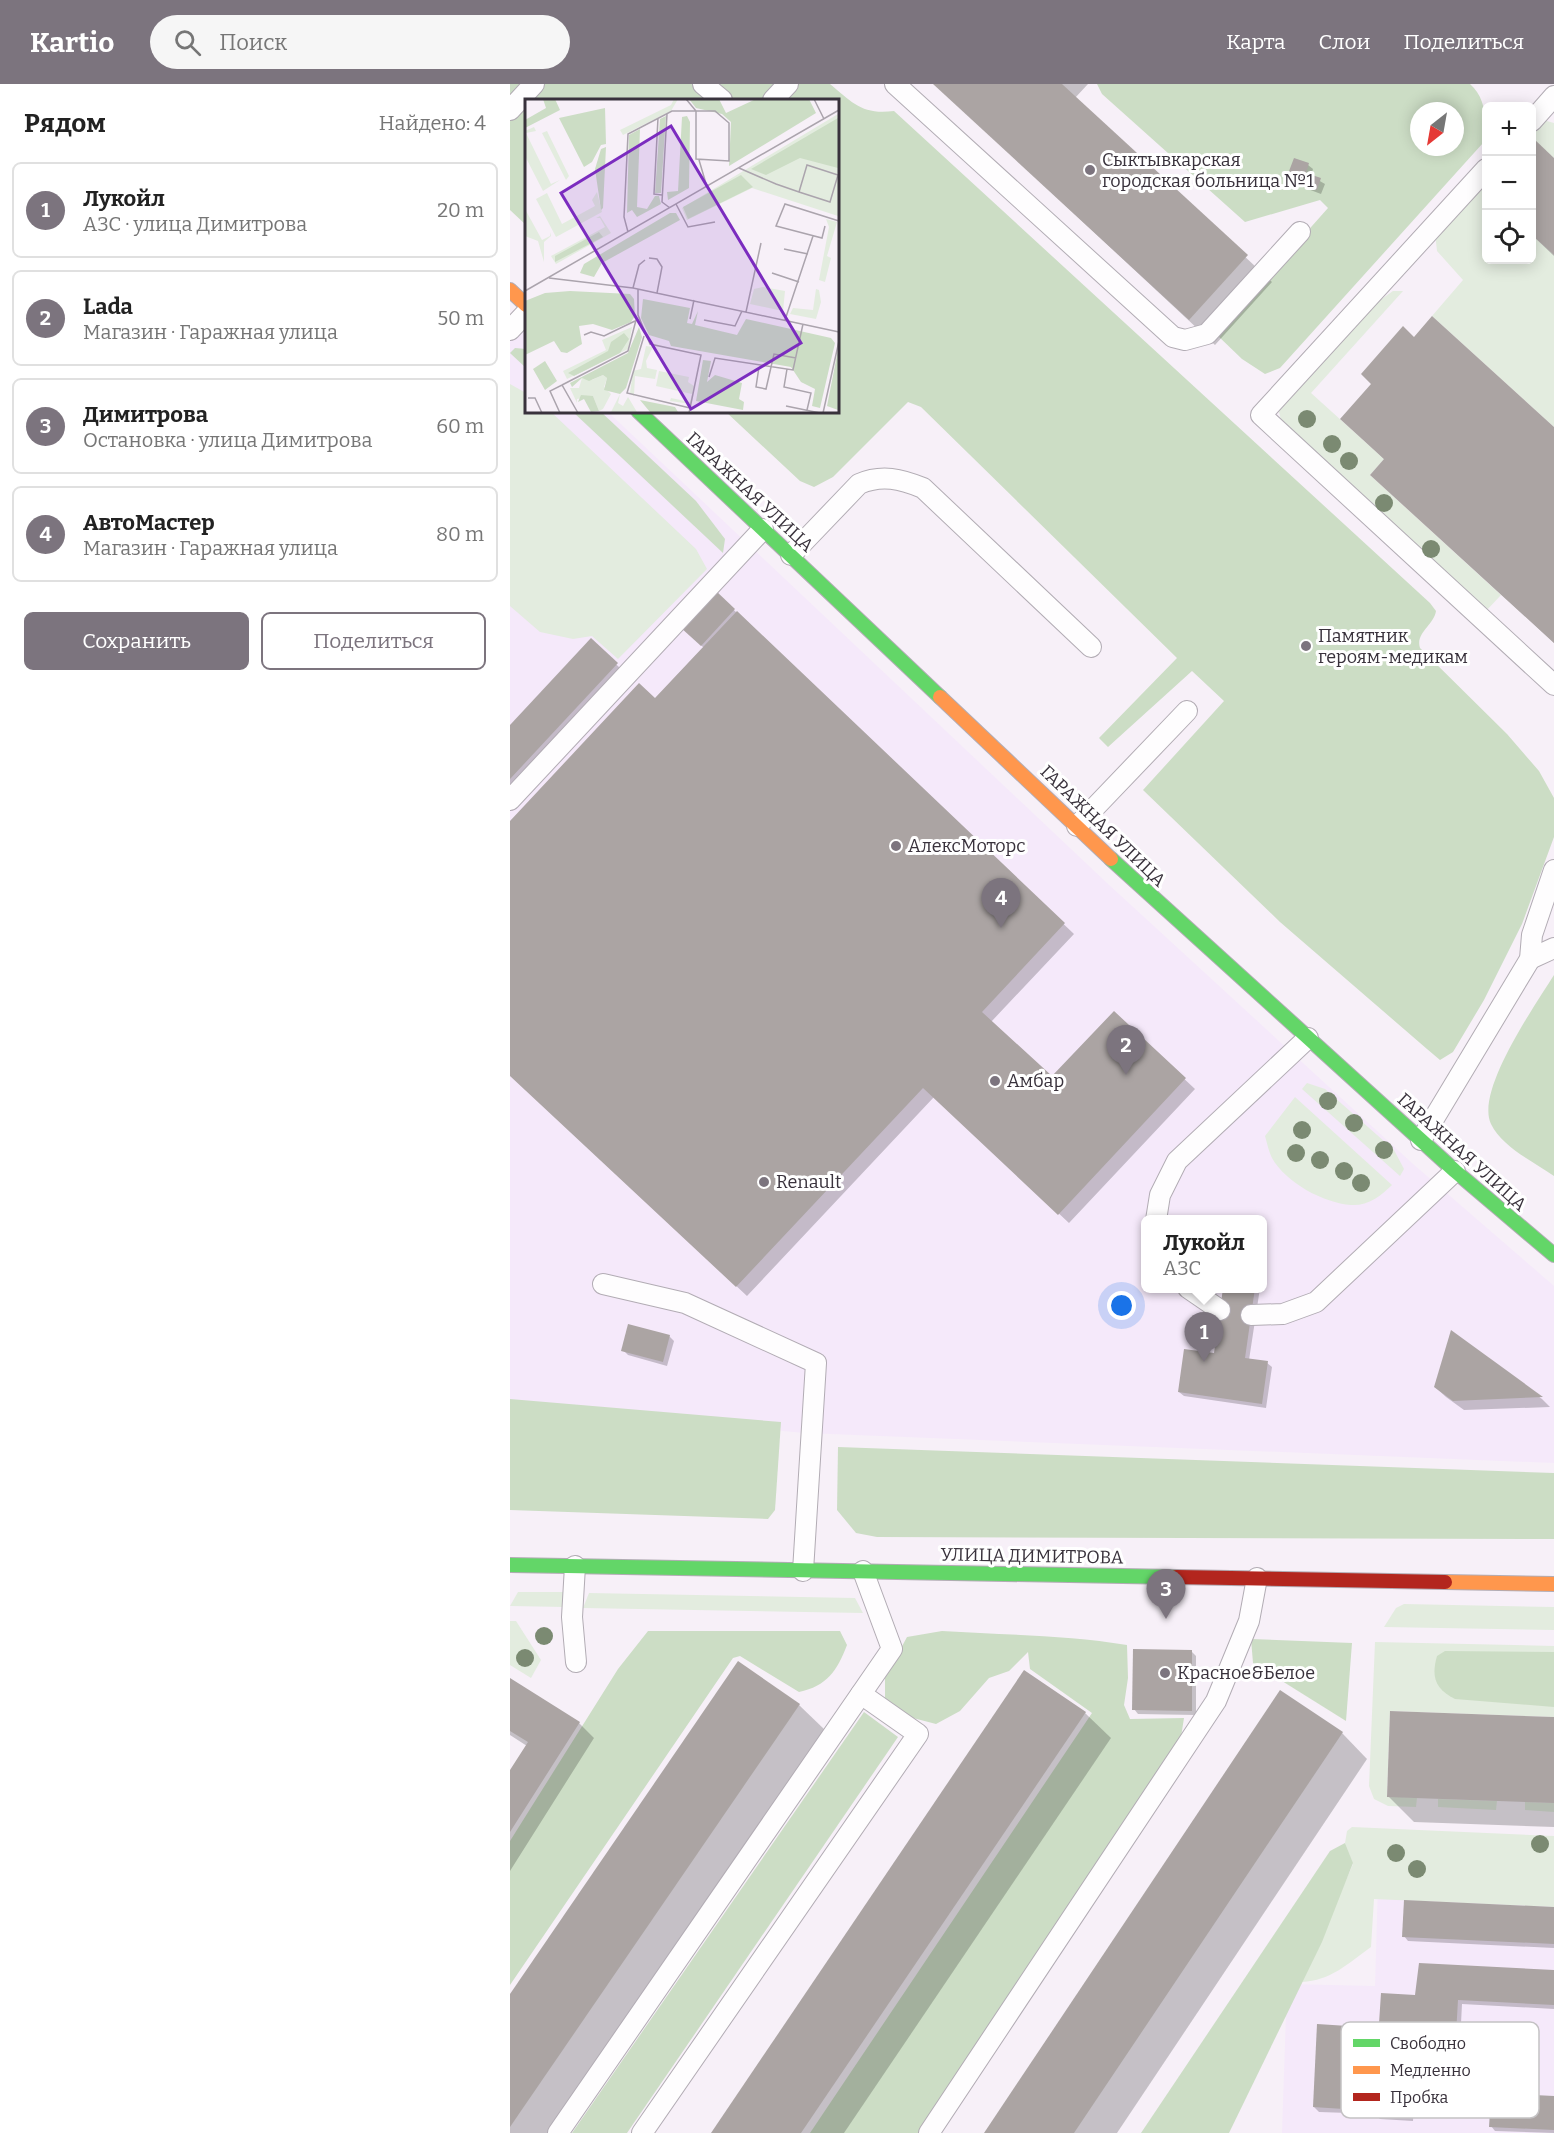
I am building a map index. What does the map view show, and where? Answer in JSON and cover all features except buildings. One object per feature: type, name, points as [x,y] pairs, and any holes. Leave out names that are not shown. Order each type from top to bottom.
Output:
[{"type":"street","points":[[510,290],[525,304]]},
{"type":"street","name":"ГАРАЖНАЯ УЛИЦА","points":[[639,412],[1131,878],[1455,1171],[1554,1255]]},
{"type":"street","name":"УЛИЦА ДИМИТРОВА","points":[[512,1570],[575,1566],[1554,1584]]},
{"type":"lane","points":[[510,110],[534,84]]},
{"type":"lane","points":[[703,84],[721,99]]},
{"type":"lane","points":[[774,99],[788,84]]},
{"type":"lane","points":[[903,86],[1173,337],[1185,340],[1207,334],[1300,232]]},
{"type":"lane","points":[[1536,117],[1554,97]]},
{"type":"lane","points":[[1482,174],[1261,415],[1554,685]]},
{"type":"lane","points":[[510,330],[525,314]]},
{"type":"lane","points":[[791,555],[859,484],[871,479],[903,480],[922,488],[1091,647]]},
{"type":"lane","points":[[510,800],[763,530]]},
{"type":"lane","points":[[1077,826],[1187,711]]},
{"type":"lane","points":[[1421,1140],[1530,959],[1532,935],[1554,870]]},
{"type":"lane","points":[[1530,959],[1554,948]]},
{"type":"lane","points":[[1157,1215],[1160,1195],[1177,1161],[1308,1038]]},
{"type":"lane","points":[[1251,1315],[1283,1314],[1316,1302],[1455,1171]]},
{"type":"lane","points":[[603,1284],[685,1303],[816,1363],[803,1571]]},
{"type":"lane","points":[[1195,1293],[1220,1310]]},
{"type":"lane","points":[[575,1566],[572,1617],[576,1662]]},
{"type":"lane","points":[[558,2133],[892,1649],[863,1571]]},
{"type":"lane","points":[[929,2133],[1216,1701],[1249,1621],[1257,1578]]},
{"type":"lane","points":[[642,2133],[918,1734],[861,1694]]},
{"type":"shaded area","points":[[1543,120],[1554,123],[1554,158],[1536,142],[1536,124]]},
{"type":"shaded area","points":[[1482,180],[1482,264],[1536,264],[1536,239],[1554,255],[1554,427],[1432,316],[1463,280],[1437,251],[1435,233]]},
{"type":"shaded area","points":[[1393,291],[1403,291],[1311,393],[1384,459],[1370,475],[1501,595],[1485,612],[1281,420],[1279,412],[1282,404],[1376,303]]},
{"type":"shaded area","points":[[510,319],[525,334],[525,412],[608,412],[1107,883],[1412,1163],[1554,1286],[1554,1463],[805,1433],[510,1405]]},
{"type":"shaded area","points":[[510,384],[525,392],[525,412],[551,412],[696,549],[707,569],[618,659],[592,636],[573,639],[540,632],[510,606]]},
{"type":"shaded area","points":[[1307,1083],[1325,1089],[1394,1150],[1404,1169],[1400,1176],[1302,1089]]},
{"type":"shaded area","points":[[1295,1097],[1392,1185],[1374,1200],[1351,1205],[1318,1196],[1286,1176],[1272,1158],[1265,1136]]},
{"type":"shaded area","points":[[518,1592],[564,1592],[565,1607],[510,1606]]},
{"type":"shaded area","points":[[589,1593],[855,1598],[863,1613],[583,1608]]},
{"type":"shaded area","points":[[1404,1604],[1554,1607],[1554,1630],[1384,1627],[1396,1608]]},
{"type":"shaded area","points":[[510,1621],[516,1621],[541,1660],[531,1678],[510,1665]]},
{"type":"shaded area","points":[[1375,1642],[1554,1646],[1554,1717],[1390,1711],[1387,1796],[1417,1798],[1416,1807],[1388,1806],[1374,1799],[1369,1786]]},
{"type":"shaded area","points":[[1438,1799],[1497,1801],[1496,1810],[1438,1807]]},
{"type":"shaded area","points":[[1525,1802],[1554,1803],[1554,1812],[1525,1810]]},
{"type":"shaded area","points":[[1352,1827],[1554,1836],[1554,1907],[1374,1899],[1371,1947],[1330,1975],[1302,1982],[1353,1864],[1345,1843],[1347,1831]]},
{"type":"shaded area","points":[[1378,1884],[1554,1890],[1554,2133],[1282,2133],[1287,1984],[1375,1986]]},
{"type":"green space","points":[[510,84],[830,84],[852,102],[866,109],[894,111],[1430,603],[1436,611],[1435,616],[1422,633],[1420,648],[1507,734],[1539,771],[1554,798],[1554,837],[1522,924],[1484,1000],[1453,1052],[1440,1060],[1280,922],[1143,790],[1224,701],[1192,671],[1108,747],[1099,738],[1177,658],[921,407],[908,402],[833,477],[814,487],[800,481],[726,412],[838,412],[838,99],[525,99],[525,224],[510,210]]},
{"type":"green space","points":[[1097,84],[1470,84],[1480,97],[1482,102],[1482,144],[1280,368],[1265,374],[1242,359],[1216,334],[1328,208],[1320,200],[1245,222],[1102,94]]},
{"type":"green space","points":[[515,348],[525,349],[525,367],[510,353]]},
{"type":"green space","points":[[573,412],[601,412],[696,501],[725,539],[723,553]]},
{"type":"green space","points":[[1554,975],[1554,1176],[1503,1140],[1491,1124],[1488,1109],[1499,1070],[1522,1026]]},
{"type":"green space","points":[[510,1399],[781,1422],[775,1510],[768,1519],[510,1510]]},
{"type":"green space","points":[[838,1447],[1554,1473],[1554,1539],[877,1537],[856,1533],[837,1510]]},
{"type":"green space","points":[[648,1631],[840,1631],[847,1645],[830,1676],[817,1686],[799,1692],[740,1656],[733,1658],[510,1985],[510,1841],[618,1669]]},
{"type":"green space","points":[[942,1631],[1058,1637],[1127,1645],[1128,1678],[1124,1705],[1130,1719],[1184,1718],[1181,1737],[918,2133],[810,2133],[1092,1713],[1030,1669],[1028,1652],[1009,1671],[989,1678],[960,1711],[936,1724],[913,1718],[885,1698],[885,1678],[907,1637]]},
{"type":"green space","points":[[1251,1639],[1352,1643],[1346,1721],[1253,1663]]},
{"type":"green space","points":[[1445,1651],[1554,1652],[1554,1707],[1455,1699],[1443,1691],[1436,1682],[1434,1670],[1437,1656]]},
{"type":"green space","points":[[864,1712],[898,1737],[627,2133],[572,2133]]},
{"type":"green space","points":[[1345,1843],[1353,1863],[1322,1942],[1229,2133],[1141,2133],[1330,1851]]},
{"type":"traffic: fast","points":[[639,412],[940,697]]},
{"type":"traffic: fast","points":[[1111,859],[1455,1171],[1554,1255]]},
{"type":"traffic: fast","points":[[510,1565],[1176,1577]]},
{"type":"traffic: slow","points":[[510,290],[525,304]]},
{"type":"traffic: slow","points":[[940,697],[1111,859]]},
{"type":"traffic: slow","points":[[1445,1582],[1554,1584]]},
{"type":"traffic: jam","points":[[1176,1577],[1445,1582]]},
{"type":"place","name":"Сыктывкарская городская больница №1","points":[[1090,170]]},
{"type":"place","name":"Памятник героям-медикам","points":[[1306,646]]},
{"type":"place","name":"АлексМоторс","points":[[896,846]]},
{"type":"place","name":"АвтоМастер","points":[[1001,928]]},
{"type":"place","name":"Lada","points":[[1126,1075]]},
{"type":"place","name":"Амбар","points":[[995,1081]]},
{"type":"place","name":"Renault","points":[[764,1182]]},
{"type":"place","name":"Лукойл","points":[[1204,1362]]},
{"type":"place","name":"Димитрова","points":[[1166,1619]]},
{"type":"place","name":"Красное&Белое","points":[[1165,1673]]}]
